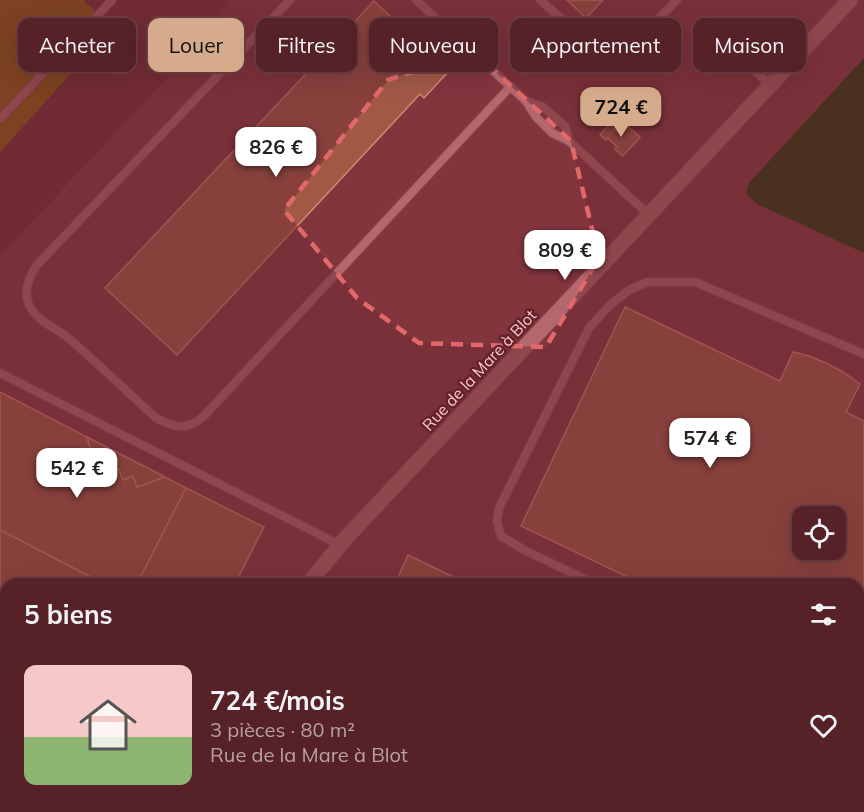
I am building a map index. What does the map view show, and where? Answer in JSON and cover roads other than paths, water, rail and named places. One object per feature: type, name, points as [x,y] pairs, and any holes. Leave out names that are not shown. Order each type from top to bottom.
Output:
[{"type":"street","name":"Rue de la Mare à Blot","points":[[313,578],[340,545],[850,0]]},
{"type":"lane","points":[[0,119],[112,0]]},
{"type":"lane","points":[[290,0],[36,266],[28,280],[26,294],[29,306],[36,316],[67,337],[156,418],[170,426],[185,427],[196,423],[204,416],[510,87]]},
{"type":"lane","points":[[416,0],[526,101],[536,117],[552,133],[569,141],[649,215]]},
{"type":"lane","points":[[540,0],[594,47],[607,52],[619,52],[631,47],[677,0]]},
{"type":"lane","points":[[756,72],[771,85]]},
{"type":"lane","points":[[526,101],[543,107],[565,126],[569,141]]},
{"type":"lane","points":[[582,578],[524,550],[501,536],[497,522],[499,508],[589,328],[610,305],[628,290],[647,282],[694,282],[864,354]]},
{"type":"lane","points":[[0,373],[340,545]]}]
